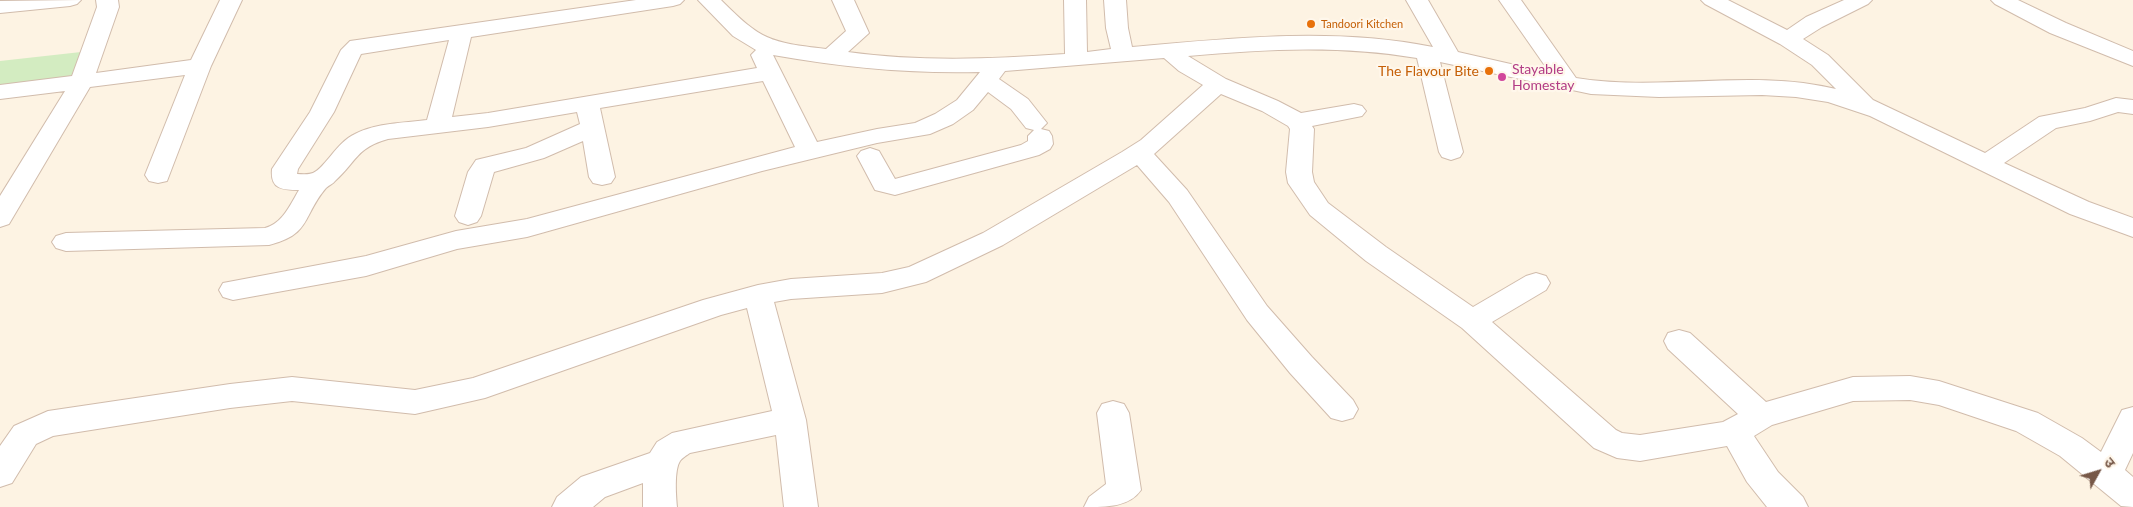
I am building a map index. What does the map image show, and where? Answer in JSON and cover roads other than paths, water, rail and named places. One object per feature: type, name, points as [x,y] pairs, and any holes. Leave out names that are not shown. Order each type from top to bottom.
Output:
[{"type":"street","points":[[0,7],[70,0]]},
{"type":"street","points":[[0,218],[82,81],[108,8],[107,0]]},
{"type":"street","points":[[158,175],[200,66],[231,0]]},
{"type":"street","points":[[317,182],[288,182],[284,179],[283,175],[322,112],[354,48],[369,43],[603,12],[673,0]]},
{"type":"street","points":[[709,0],[738,29],[754,41],[766,46],[830,58],[878,64],[991,73],[1076,59],[1225,47],[1324,42],[1372,45],[1450,58],[1568,82],[1624,90],[1695,88],[1796,90],[1823,94],[1865,104],[2039,190],[2104,218],[2133,228]]},
{"type":"street","points":[[830,58],[842,44],[858,33],[842,0]]},
{"type":"street","points":[[1075,0],[1076,59]]},
{"type":"street","points":[[1115,0],[1117,28],[1124,55]]},
{"type":"street","points":[[1416,0],[1450,58]]},
{"type":"street","points":[[1510,0],[1568,82]]},
{"type":"street","points":[[1712,0],[1788,38],[1820,60],[1865,104]]},
{"type":"street","points":[[1788,38],[1814,22],[1861,0]]},
{"type":"street","points":[[2002,0],[2058,28],[2133,59]]},
{"type":"street","points":[[437,127],[462,31]]},
{"type":"street","points":[[754,41],[810,152]]},
{"type":"street","points":[[1170,52],[1187,66],[1218,84],[1270,106],[1298,121],[1302,128],[1299,172],[1301,183],[1319,209],[1376,254],[1472,321],[1605,440],[1617,445],[1640,448],[1723,435],[1748,424],[1854,389],[1920,390],[1989,408],[2027,422],[2071,447],[2133,496]]},
{"type":"street","points":[[1426,54],[1451,152]]},
{"type":"street","points":[[0,92],[200,66]]},
{"type":"street","points":[[66,242],[265,237],[276,235],[288,229],[317,182],[326,176],[346,152],[365,138],[386,132],[488,120],[770,73]]},
{"type":"street","points":[[870,156],[884,184],[895,187],[1030,150],[1041,144],[1038,130],[1029,113],[991,73]]},
{"type":"street","points":[[233,290],[366,266],[456,240],[527,228],[692,181],[877,136],[921,128],[944,119],[965,105],[991,73]]},
{"type":"street","points":[[0,472],[25,435],[48,424],[230,396],[292,389],[415,402],[451,395],[508,379],[713,307],[758,294],[792,289],[882,283],[916,275],[993,239],[1139,152],[1218,84]]},
{"type":"street","points":[[587,103],[602,178]]},
{"type":"street","points":[[1989,164],[1997,155],[2048,122],[2090,114],[2116,105],[2133,107]]},
{"type":"street","points":[[1298,121],[1354,111]]},
{"type":"street","points":[[468,216],[481,172],[485,166],[535,153],[592,128]]},
{"type":"street","points":[[1139,152],[1178,196],[1257,314],[1342,409]]},
{"type":"street","points":[[1472,321],[1536,282]]},
{"type":"street","points":[[758,294],[790,420],[801,507]]},
{"type":"street","points":[[1679,341],[1748,424],[1758,471],[1773,493],[1791,507]]},
{"type":"street","points":[[1101,507],[1124,490],[1113,413]]},
{"type":"street","points":[[2106,475],[2133,419]]},
{"type":"street","points":[[660,507],[662,462],[666,454],[683,442],[790,420]]},
{"type":"street","points":[[568,507],[593,487],[662,462]]},
{"type":"place","name":"Tandoori Kitchen","points":[[1311,24]]},
{"type":"place","name":"The Flavour Bite","points":[[1489,71]]},
{"type":"place","name":"Stayable Homestay","points":[[1502,77]]}]
